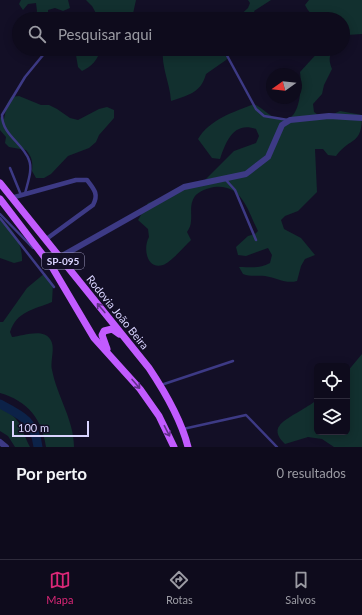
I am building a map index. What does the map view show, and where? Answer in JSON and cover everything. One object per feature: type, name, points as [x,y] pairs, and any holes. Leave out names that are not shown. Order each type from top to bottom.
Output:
[{"type":"main road","name":"Rodovia João Beira","points":[[0,183],[126,339],[160,385],[184,432],[188,447]]},
{"type":"main road","name":"SP-095","points":[[0,199],[52,267],[75,303],[87,327],[140,389],[159,416],[173,446]]},
{"type":"main road","points":[[110,355],[103,340],[104,331],[112,329],[126,339]]},
{"type":"street","points":[[60,257],[184,187],[200,182],[225,179],[246,174],[268,157],[282,125],[290,120],[330,116],[362,118]]},
{"type":"street","points":[[11,198],[76,180],[87,180],[96,192],[97,199],[93,205],[46,240]]},
{"type":"street","points":[[184,432],[191,447]]},
{"type":"street","points":[[0,442],[6,447]]},
{"type":"lane","points":[[23,195],[30,175],[30,160],[4,127],[2,115],[25,77],[42,56]]},
{"type":"lane","points":[[227,56],[256,109],[264,116],[290,120]]},
{"type":"lane","points":[[10,168],[23,195]]},
{"type":"lane","points":[[225,179],[235,190],[256,240]]},
{"type":"lane","points":[[0,214],[52,267]]},
{"type":"lane","points":[[0,218],[54,287]]},
{"type":"lane","points":[[160,385],[233,361]]},
{"type":"lane","points":[[184,432],[246,415],[277,447]]},
{"type":"green space","points":[[21,0],[68,0],[70,8],[63,11],[55,8],[48,10],[48,12],[37,12],[36,3],[28,4],[23,10],[19,4]]},
{"type":"green space","points":[[86,0],[136,0],[133,12],[95,12]]},
{"type":"green space","points":[[248,0],[271,0],[254,12],[244,12],[248,8],[250,3]]},
{"type":"green space","points":[[309,0],[362,0],[362,34],[350,35],[350,12],[310,12],[305,5]]},
{"type":"green space","points":[[76,56],[98,56],[94,62],[82,71],[78,67]]},
{"type":"green space","points":[[163,56],[230,56],[206,74],[201,85],[197,89],[188,95],[171,101]]},
{"type":"green space","points":[[315,56],[331,56],[330,63],[332,69],[324,85],[322,94],[313,104],[314,112],[321,117],[329,116],[340,111],[362,115],[360,132],[358,136],[336,156],[328,155],[323,149],[315,149],[317,192],[298,211],[285,216],[281,220],[284,229],[301,238],[315,255],[305,259],[301,266],[297,281],[289,282],[265,276],[251,276],[243,274],[239,267],[266,265],[270,263],[272,255],[268,248],[246,256],[238,255],[236,247],[248,236],[255,234],[258,231],[247,207],[242,200],[237,194],[223,187],[209,188],[201,191],[195,196],[191,205],[191,224],[187,232],[191,240],[166,264],[157,266],[153,264],[147,257],[146,252],[149,237],[148,229],[138,220],[148,203],[205,180],[234,151],[256,143],[259,136],[256,129],[248,127],[237,130],[228,139],[220,159],[212,158],[198,139],[203,132],[223,117],[254,104],[274,117],[282,120],[288,119],[297,109],[298,104],[302,104],[302,70]]},
{"type":"green space","points":[[19,96],[41,105],[49,105],[70,118],[78,120],[99,109],[107,107],[114,110],[114,118],[99,135],[96,142],[89,148],[68,156],[51,174],[44,178],[36,178],[32,171],[32,160],[30,155],[26,150],[9,147],[5,143],[6,137],[0,130],[0,117],[4,119],[7,104],[11,97]]},
{"type":"green space","points":[[0,218],[9,226],[16,237],[21,249],[22,261],[14,263],[0,258]]},
{"type":"green space","points":[[45,273],[53,284],[52,302],[32,309],[21,315],[13,325],[10,332],[12,337],[27,334],[43,334],[52,342],[52,370],[54,380],[71,427],[74,447],[46,447],[41,428],[32,412],[26,406],[10,396],[0,393],[0,322],[3,322],[27,288]]},
{"type":"green space","points":[[362,354],[362,447],[334,447],[322,439],[308,437],[285,444],[278,433],[278,428],[282,422],[314,402],[314,435],[350,435],[350,368]]},
{"type":"green space","points":[[0,408],[17,420],[30,447],[15,447],[8,436],[0,431]]},
{"type":"waterway","points":[[0,404],[26,420],[34,431],[38,447]]}]
